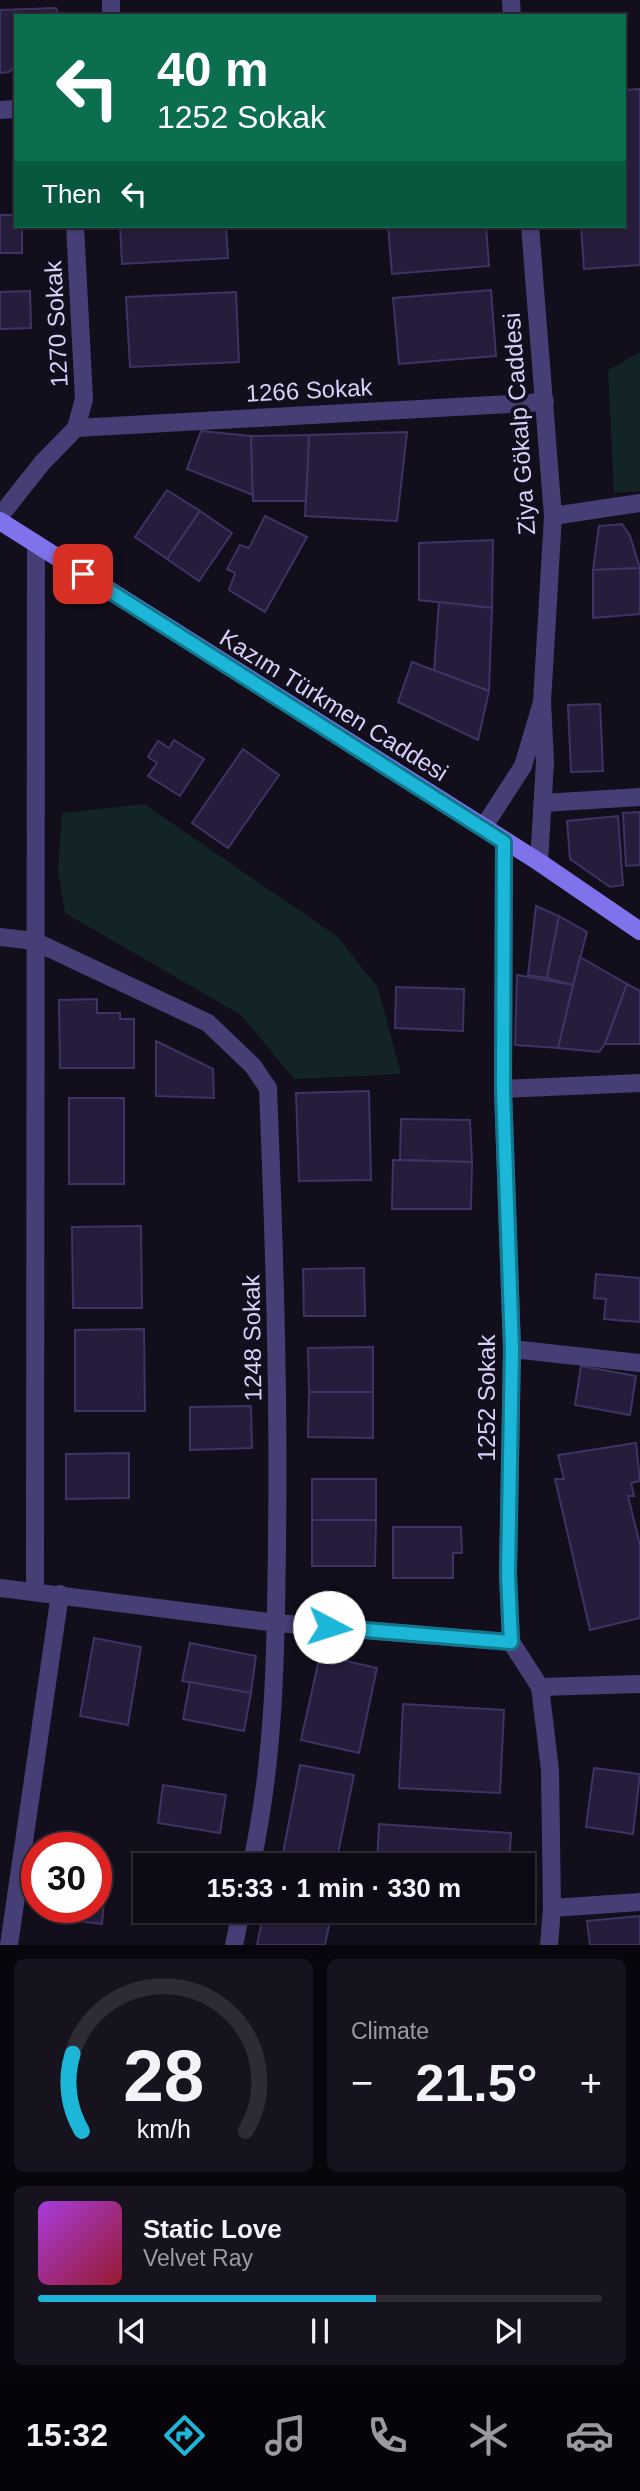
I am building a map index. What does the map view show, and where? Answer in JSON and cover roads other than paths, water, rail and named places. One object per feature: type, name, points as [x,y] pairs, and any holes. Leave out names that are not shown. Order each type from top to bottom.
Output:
[{"type":"main road","name":"Kazım Türkmen Caddesi","points":[[0,519],[539,862],[640,931]]},
{"type":"street","name":"1270 Sokak","points":[[75,228],[84,399],[76,428]]},
{"type":"street","name":"Ziya Gökalp Caddesi","points":[[530,228],[553,516],[542,702]]},
{"type":"street","name":"1266 Sokak","points":[[76,428],[545,402]]},
{"type":"street","points":[[0,519],[42,463],[76,428]]},
{"type":"street","points":[[553,516],[640,503]]},
{"type":"street","points":[[35,1591],[36,544]]},
{"type":"street","points":[[539,862],[543,803],[542,702]]},
{"type":"street","points":[[482,828],[523,766],[542,702]]},
{"type":"street","points":[[543,803],[640,797]]},
{"type":"street","name":"1252 Sokak","points":[[504,842],[503,1089],[512,1349],[508,1574],[511,1642]]},
{"type":"street","name":"1248 Sokak","points":[[0,937],[34,941],[208,1023],[253,1066],[268,1088],[279,1380],[277,1623],[265,1802],[254,1853]]},
{"type":"street","points":[[503,1089],[640,1083]]},
{"type":"street","points":[[512,1349],[640,1363]]},
{"type":"street","points":[[0,1588],[277,1623],[511,1642],[540,1687],[550,1770],[552,1908],[549,1945]]},
{"type":"street","points":[[9,1945],[60,1594]]},
{"type":"street","points":[[540,1687],[640,1684]]},
{"type":"street","points":[[552,1908],[640,1902]]},
{"type":"street","points":[[234,1945],[239,1923]]}]
